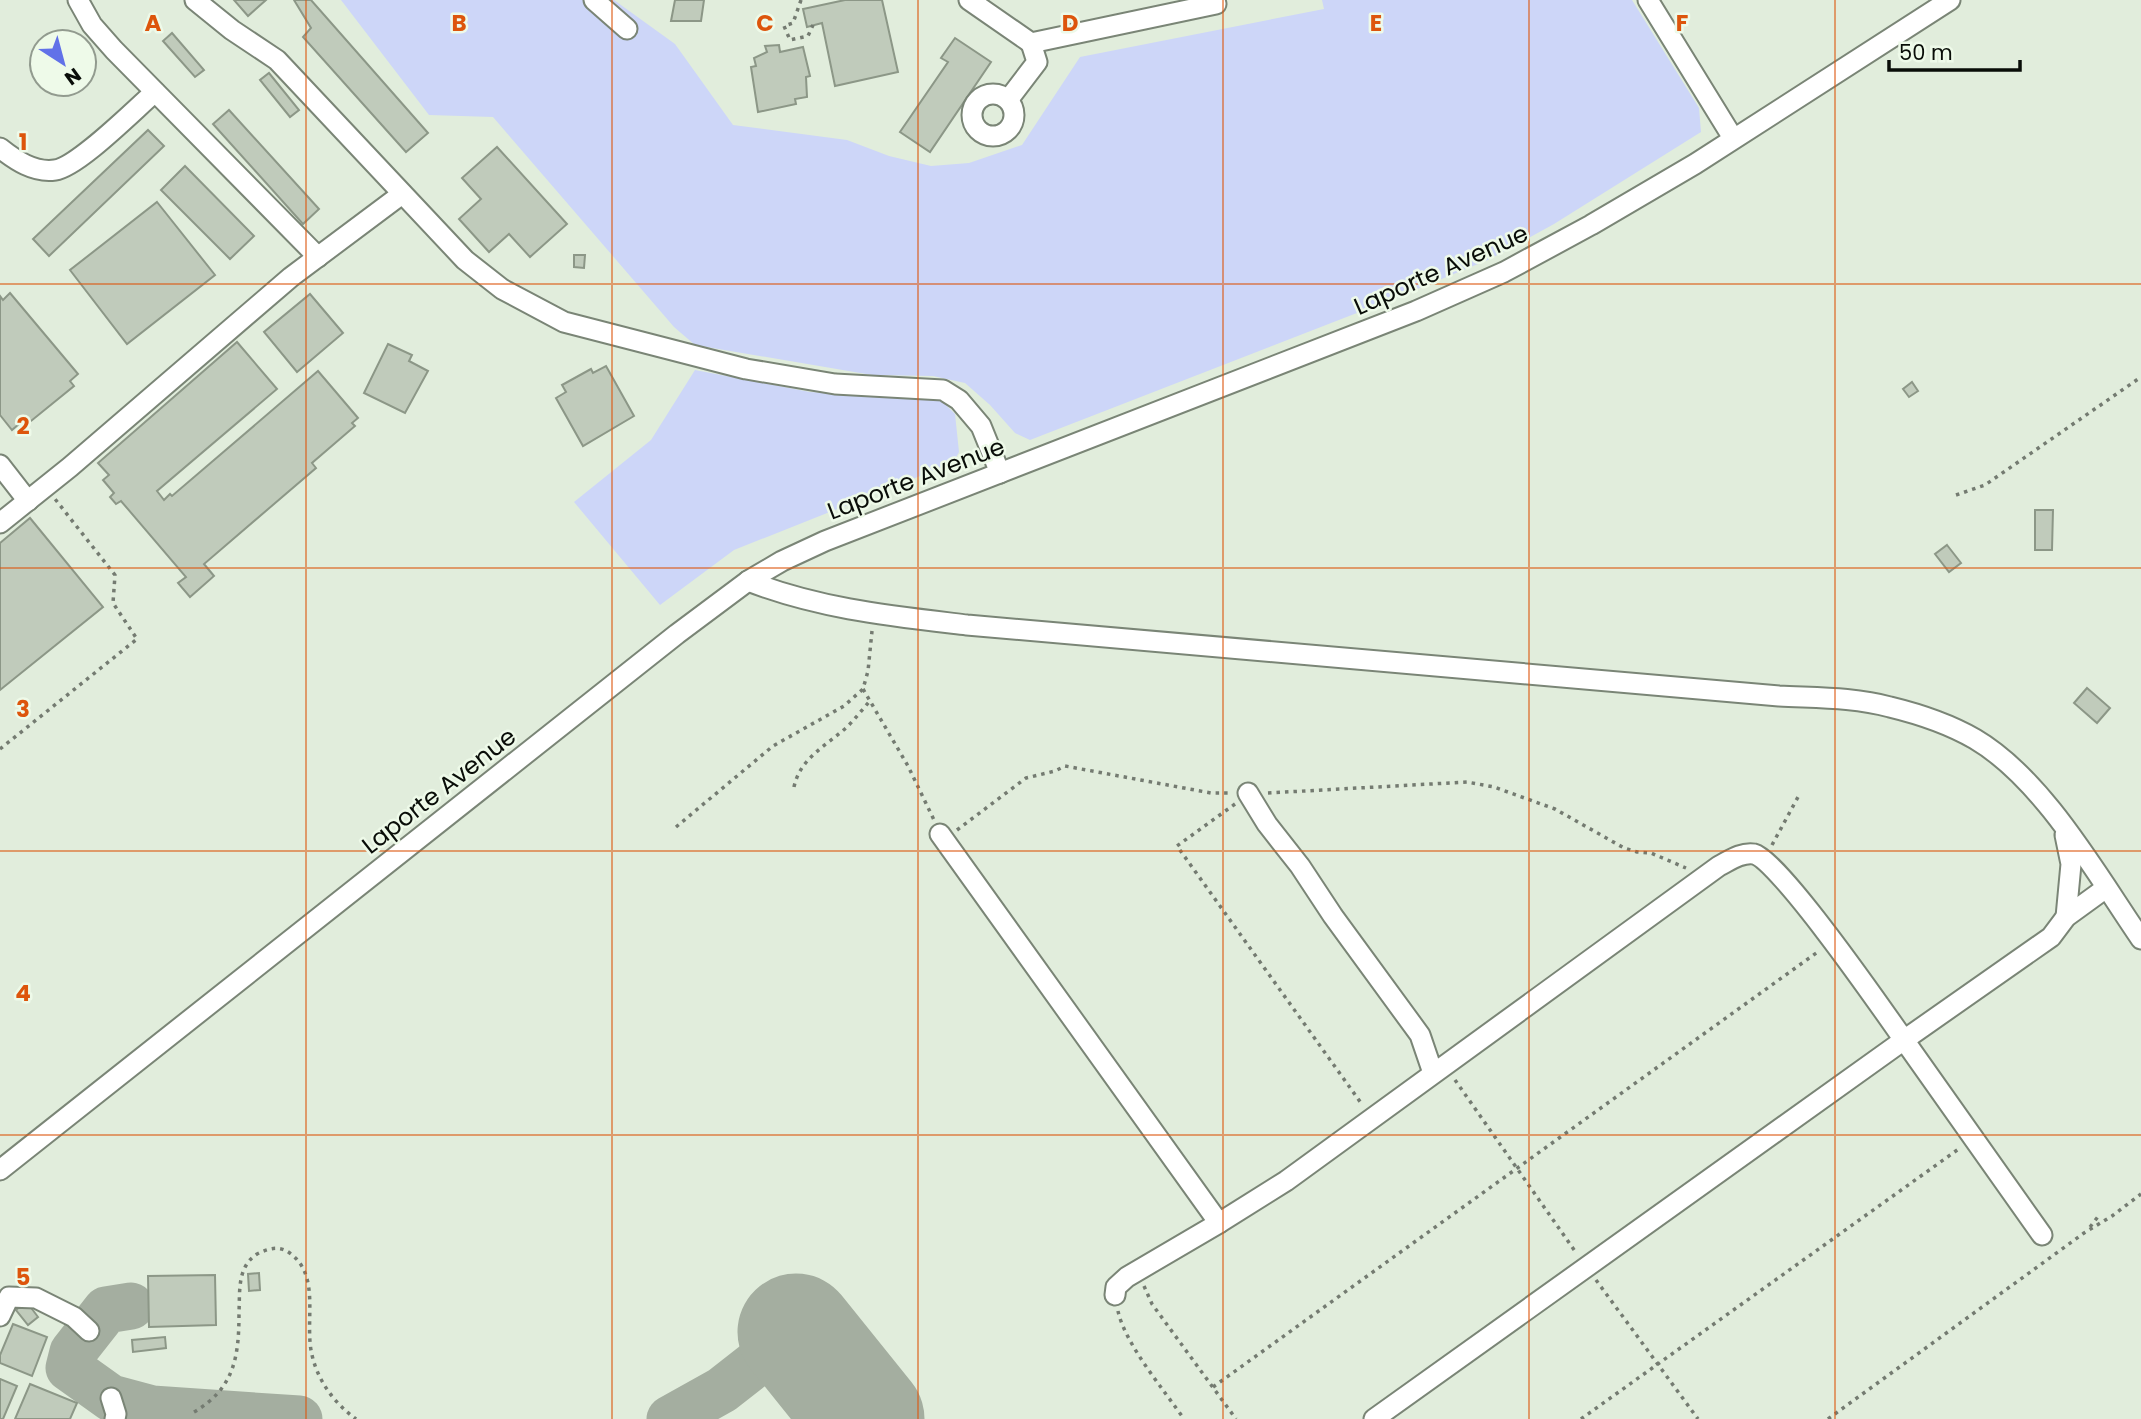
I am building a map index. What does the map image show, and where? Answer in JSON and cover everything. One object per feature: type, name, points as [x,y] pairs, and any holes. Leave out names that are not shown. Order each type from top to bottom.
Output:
[{"type":"street","points":[[78,0],[92,25],[318,257]]},
{"type":"street","points":[[195,0],[232,30],[277,60],[465,260],[502,289],[564,322],[746,369],[835,384],[943,390],[959,400],[981,426],[1000,473]]},
{"type":"street","points":[[594,0],[627,29]]},
{"type":"street","points":[[969,0],[1031,43],[1037,62],[1008,100]]},
{"type":"street","points":[[1031,43],[1216,4],[1215,0]]},
{"type":"street","points":[[1648,0],[1732,138]]},
{"type":"street","name":"Laporte Avenue","points":[[0,1170],[677,634],[748,581],[825,541],[1416,312],[1504,272],[1603,219],[1950,0]]},
{"type":"street","points":[[0,148],[32,168],[56,170],[75,162],[155,92]]},
{"type":"street","points":[[0,523],[291,277],[402,194]]},
{"type":"street","points":[[0,465],[28,500]]},
{"type":"street","points":[[748,581],[797,598],[847,610],[967,625],[1779,696],[1833,698],[1888,706],[1945,724],[1976,740],[2018,774],[2063,827],[2141,939]]},
{"type":"street","points":[[1248,793],[1267,824],[1420,1035],[1439,1069]]},
{"type":"street","points":[[2063,827],[2071,864],[2066,917]]},
{"type":"street","points":[[942,837],[1219,1223]]},
{"type":"street","points":[[1115,1295],[1116,1287],[1139,1270],[1286,1181],[1705,877],[1745,854],[1755,854],[1764,859],[1780,874],[1904,1040],[2042,1235]]},
{"type":"street","points":[[1374,1419],[2051,937],[2066,917],[2106,888]]},
{"type":"street","points":[[0,1316],[9,1297],[36,1298],[74,1317],[89,1331]]},
{"type":"street","points":[[111,1398],[115,1419]]},
{"type":"path","points":[[801,0],[793,23],[784,26],[790,40],[808,36],[813,25]]},
{"type":"path","points":[[1956,495],[1984,485],[2141,377]]},
{"type":"path","points":[[0,749],[137,639],[113,603],[115,575],[45,487]]},
{"type":"path","points":[[872,613],[871,650],[863,689],[908,766],[942,837],[1026,778],[1065,766],[1211,793],[1466,782],[1494,787],[1555,809],[1624,848],[1651,853],[1705,877]]},
{"type":"path","points":[[676,827],[773,746],[844,706],[863,689]]},
{"type":"path","points":[[794,788],[800,769],[808,759],[847,726],[869,702]]},
{"type":"path","points":[[1248,793],[1177,846],[1372,1118]]},
{"type":"path","points":[[1764,859],[1798,797]]},
{"type":"path","points":[[1213,1387],[1832,941]]},
{"type":"path","points":[[1439,1069],[1517,1170],[1698,1419]]},
{"type":"path","points":[[1581,1419],[1973,1138]]},
{"type":"path","points":[[1828,1419],[2141,1194]]},
{"type":"path","points":[[2084,1233],[2100,1214]]},
{"type":"path","points":[[194,1412],[222,1390],[233,1370],[239,1341],[240,1280],[244,1265],[253,1257],[275,1247],[287,1250],[298,1259],[305,1273],[310,1294],[308,1329],[311,1353],[331,1396],[356,1419]]},
{"type":"path","points":[[1139,1270],[1152,1304],[1236,1419]]},
{"type":"path","points":[[1115,1295],[1120,1321],[1130,1340],[1184,1419]]},
{"type":"shaded area","points":[[341,0],[614,0],[675,44],[733,125],[847,140],[889,156],[931,166],[969,163],[1022,145],[1080,57],[1324,9],[1322,0],[1632,0],[1699,108],[1701,132],[1554,224],[1490,259],[1030,440],[1015,433],[990,405],[965,383],[933,376],[872,375],[695,345],[674,327],[493,117],[429,115]]},
{"type":"shaded area","points":[[695,370],[810,392],[941,400],[955,414],[959,452],[953,463],[734,550],[660,605],[574,502],[651,440]]},
{"type":"building","points":[[234,0],[266,0],[248,16]]},
{"type":"building","points":[[294,0],[311,0],[428,133],[406,152],[303,37],[311,28]]},
{"type":"building","points":[[675,0],[704,0],[701,21],[671,21]]},
{"type":"building","points":[[845,0],[882,0],[898,72],[835,86],[822,23],[807,27],[803,9]]},
{"type":"building","points":[[172,33],[204,70],[195,77],[163,41]]},
{"type":"building","points":[[955,38],[991,62],[930,152],[900,132],[948,62],[941,58]]},
{"type":"building","points":[[779,45],[780,52],[803,47],[810,76],[806,77],[807,97],[795,99],[796,104],[758,112],[751,67],[756,66],[754,58],[767,52],[765,46]]},
{"type":"building","points":[[269,73],[299,110],[290,117],[260,80]]},
{"type":"building","points":[[229,110],[319,209],[303,224],[213,124]]},
{"type":"building","points":[[148,130],[164,146],[49,256],[33,239]]},
{"type":"building","points":[[497,147],[567,224],[530,257],[509,234],[489,252],[459,219],[481,199],[462,178]]},
{"type":"building","points":[[185,166],[254,236],[230,259],[161,190]]},
{"type":"building","points":[[157,202],[215,275],[127,344],[70,270]]},
{"type":"building","points":[[574,255],[585,255],[584,268],[574,267]]},
{"type":"building","points":[[10,293],[78,374],[70,381],[74,386],[31,421],[27,417],[12,430],[0,415],[0,296],[3,300]]},
{"type":"building","points":[[310,294],[343,333],[297,372],[264,332]]},
{"type":"building","points":[[237,342],[277,389],[157,491],[164,500],[318,371],[358,418],[352,423],[355,426],[312,463],[316,468],[204,564],[214,576],[190,597],[178,583],[186,577],[121,501],[116,504],[110,497],[114,493],[103,480],[109,475],[98,463]]},
{"type":"building","points":[[388,344],[412,355],[409,361],[428,371],[405,413],[364,393]]},
{"type":"building","points":[[606,366],[634,416],[583,446],[556,398],[566,392],[562,385],[591,369],[593,373]]},
{"type":"building","points":[[1912,382],[1918,391],[1909,397],[1903,389]]},
{"type":"building","points":[[2035,510],[2053,510],[2052,550],[2035,550]]},
{"type":"building","points":[[30,518],[103,607],[0,690],[0,543]]},
{"type":"building","points":[[1947,545],[1961,563],[1949,572],[1935,554]]},
{"type":"building","points":[[2087,688],[2110,708],[2097,723],[2074,703]]},
{"type":"building","points":[[259,1273],[260,1290],[249,1291],[248,1274]]},
{"type":"building","points":[[215,1275],[216,1325],[149,1327],[148,1276]]},
{"type":"building","points":[[26,1301],[38,1317],[28,1325],[16,1310]]},
{"type":"building","points":[[13,1324],[47,1337],[32,1376],[0,1363],[0,1355]]},
{"type":"building","points":[[165,1337],[166,1348],[133,1352],[132,1340]]},
{"type":"building","points":[[0,1379],[17,1386],[3,1419],[0,1419]]},
{"type":"building","points":[[30,1384],[77,1403],[70,1419],[15,1419]]},
{"type":"taxiway","points":[[131,1306],[106,1310],[73,1352],[69,1368],[111,1398],[152,1409],[299,1419]]},
{"type":"taxiway","points":[[670,1419],[722,1390],[796,1332]]},
{"type":"runway","points":[[796,1332],[866,1419]]}]
